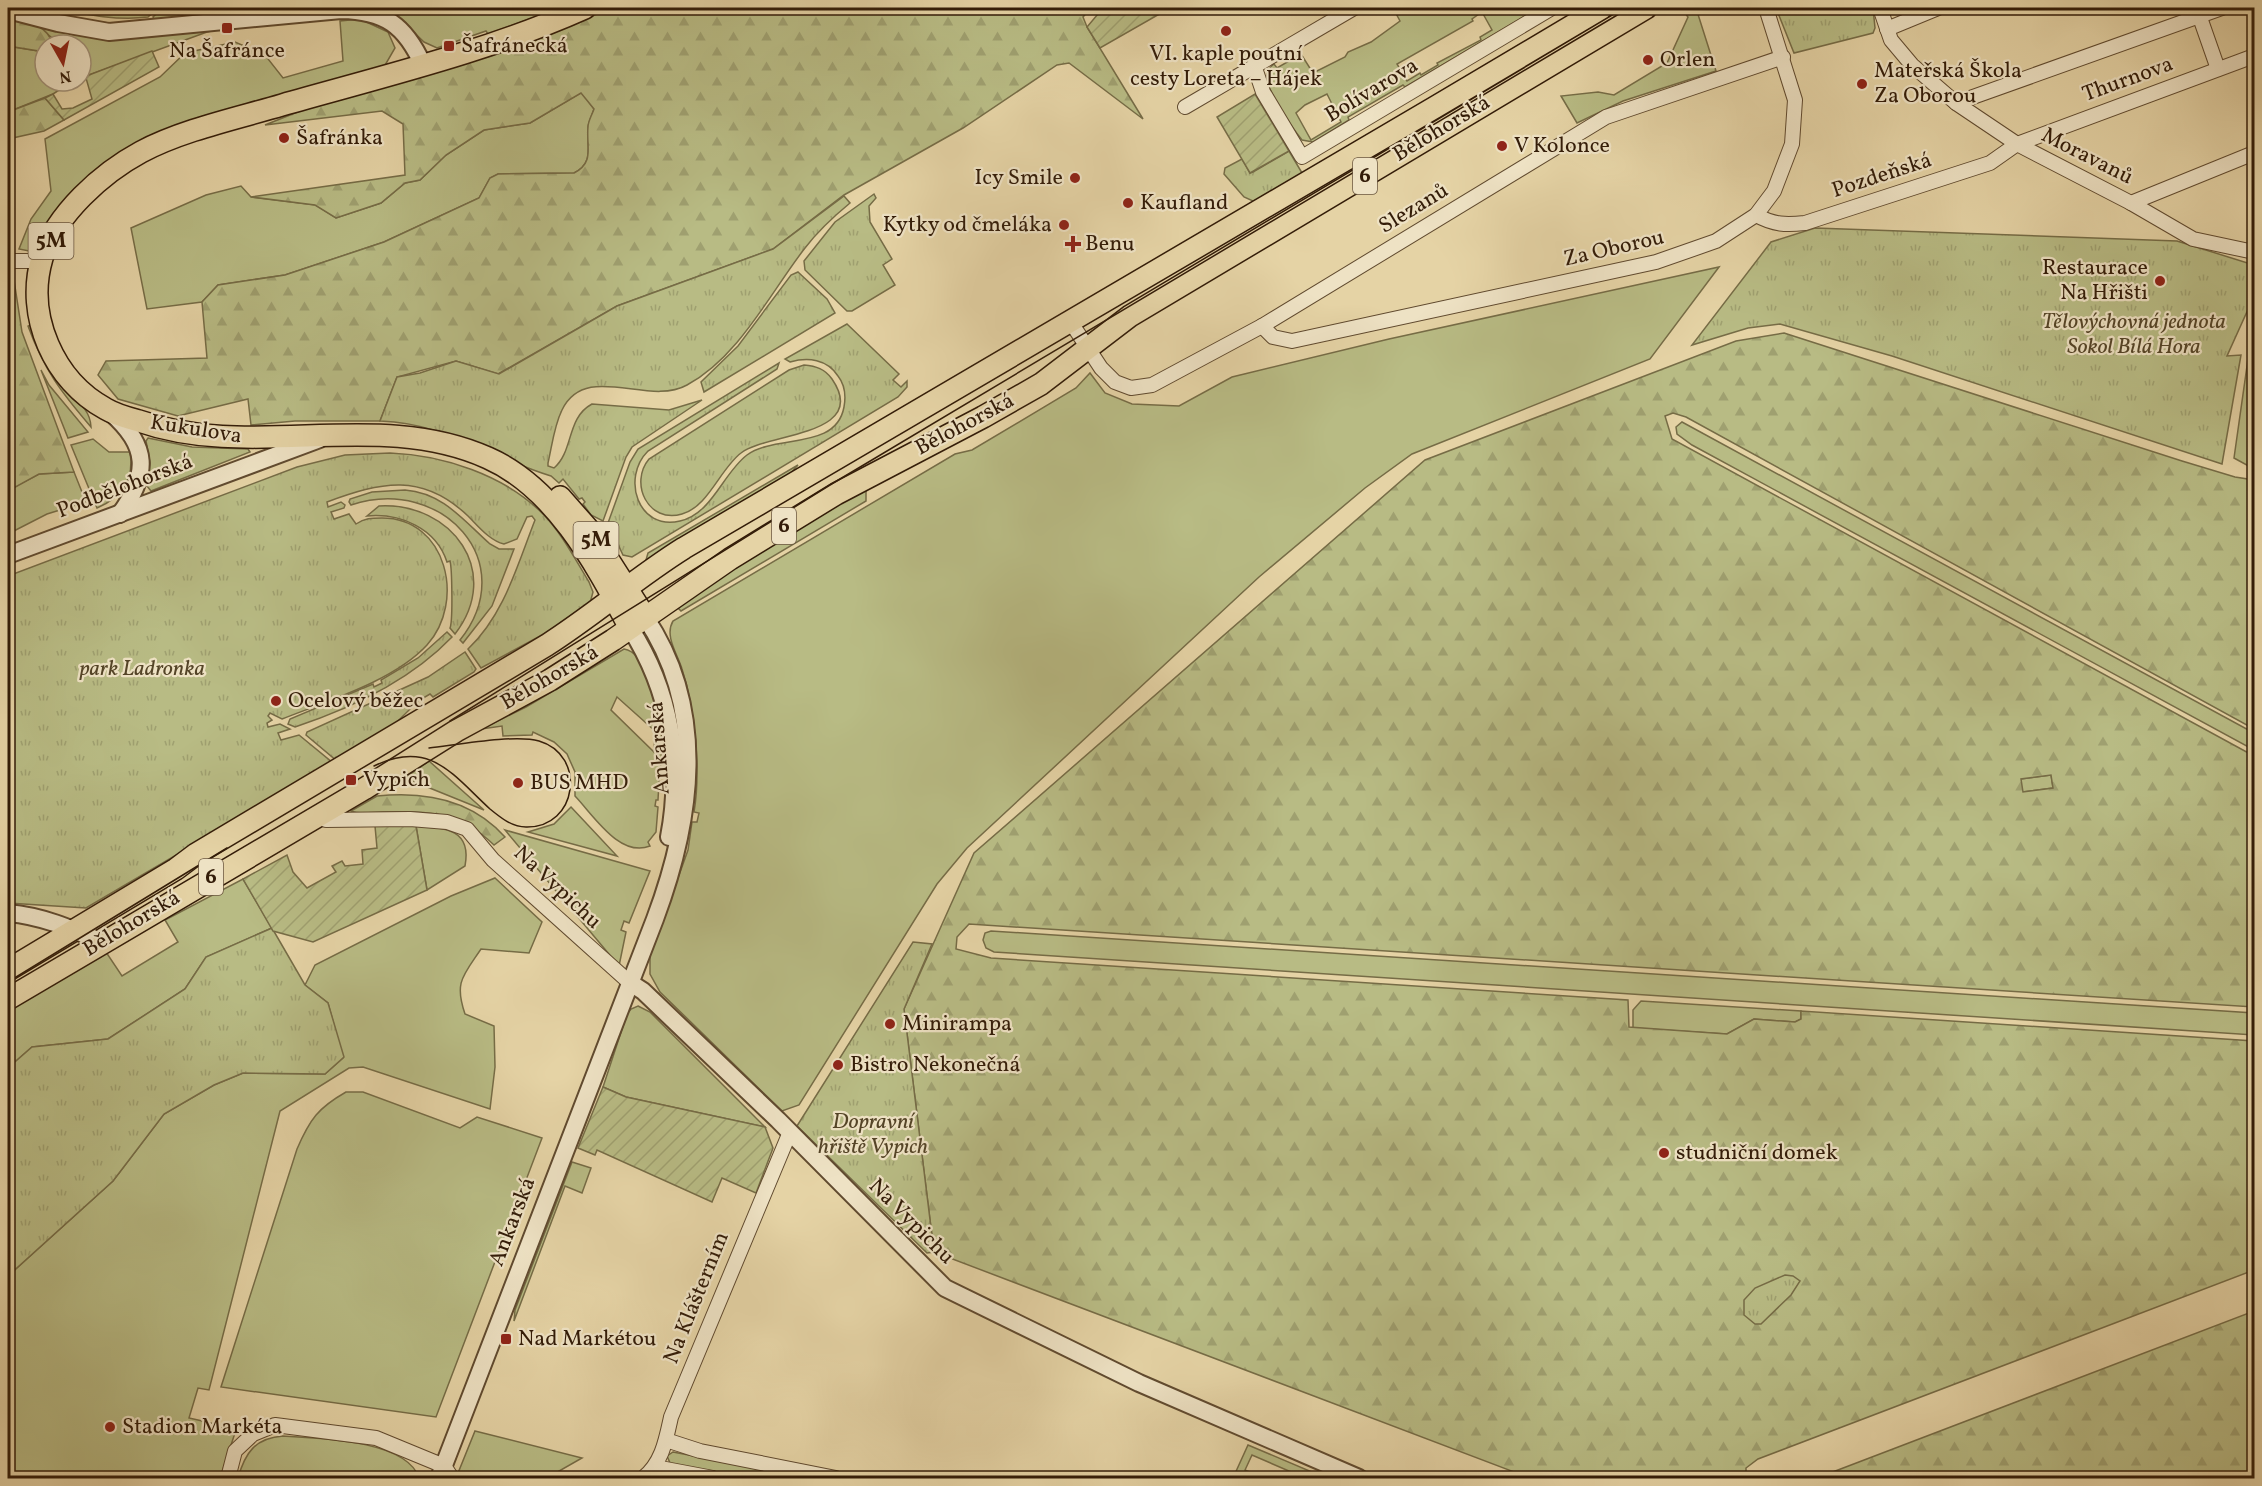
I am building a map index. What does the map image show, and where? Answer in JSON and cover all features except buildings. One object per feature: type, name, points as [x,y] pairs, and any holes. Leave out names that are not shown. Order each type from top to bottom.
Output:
[{"type":"main road","name":"Kukulova","points":[[585,8],[552,22],[423,65],[249,115],[146,149],[123,162],[79,201],[63,220],[42,261],[38,299],[39,315],[48,345],[73,385],[108,410],[168,430],[226,439],[391,435],[423,438],[459,447],[502,465],[551,504],[621,594]]},
{"type":"main road","name":"Bělohorská","points":[[8,970],[176,869],[196,854],[452,703],[621,594],[684,548],[1070,321],[1168,267],[1602,8]]},
{"type":"main road","name":"Bělohorská","points":[[8,999],[456,731],[550,680],[730,559],[836,494],[996,410],[1050,377],[1130,316],[1646,8]]},
{"type":"main road","name":"5M","points":[[621,594],[638,622]]},
{"type":"street","points":[[1185,107],[1354,8]]},
{"type":"street","name":"Bolívarova","points":[[1254,65],[1263,92],[1302,157],[1552,8]]},
{"type":"street","name":"Za Oborou","points":[[1262,326],[1273,337],[1292,342],[1645,264],[1691,252],[1716,241],[1756,215],[1774,191],[1792,144],[1795,100],[1766,8]]},
{"type":"street","name":"Moravanů","points":[[1880,8],[1891,40],[1912,65],[1956,103],[2017,144],[2131,203],[2193,239],[2254,252]]},
{"type":"street","points":[[1887,29],[1938,8]]},
{"type":"street","points":[[1956,103],[2198,12],[2222,8]]},
{"type":"street","points":[[8,9],[57,23],[109,32],[234,22],[341,10],[364,11],[397,26],[412,43],[423,65]]},
{"type":"street","points":[[2198,12],[2218,69]]},
{"type":"street","name":"Thurnova","points":[[2017,144],[2254,56]]},
{"type":"street","name":"Slezanů","points":[[1087,349],[1115,382],[1127,388],[1144,387],[1160,382],[1262,326],[1606,117],[1783,57]]},
{"type":"street","name":"Pozdeňská","points":[[1756,215],[1784,226],[1805,223],[1990,163],[2017,144]]},
{"type":"street","points":[[2131,203],[2254,153]]},
{"type":"street","points":[[8,261],[42,261]]},
{"type":"street","points":[[1070,321],[1087,349]]},
{"type":"street","points":[[108,410],[126,426],[138,444],[142,462],[131,498],[120,514]]},
{"type":"street","name":"Podbělohorská","points":[[8,555],[326,437]]},
{"type":"street","name":"Ankarská","points":[[445,1474],[629,982],[667,848],[674,778],[672,740],[662,693],[638,622]]},
{"type":"street","name":"Na Vypichu","points":[[322,813],[326,820],[410,819],[447,822],[467,829],[493,860],[629,982],[649,997],[790,1132],[945,1288],[1139,1383],[1359,1479]]},
{"type":"street","points":[[8,913],[35,915],[102,942]]},
{"type":"street","name":"Na Klášterním","points":[[643,1479],[655,1467],[666,1440],[671,1417],[790,1132]]},
{"type":"street","points":[[228,1479],[235,1451],[253,1434],[275,1425],[376,1438],[445,1474]]},
{"type":"street","points":[[666,1440],[700,1451],[836,1479]]},
{"type":"street","points":[[655,1467],[712,1479]]},
{"type":"green space","points":[[53,8],[158,8],[148,17],[124,18]]},
{"type":"green space","points":[[163,8],[297,8],[155,21],[153,17]]},
{"type":"green space","points":[[374,8],[560,8],[488,34],[486,31],[437,48],[424,42],[402,21]]},
{"type":"green space","points":[[612,8],[1091,8],[1083,17],[1087,27],[1143,119],[1069,63],[1057,65],[963,128],[844,195],[773,249],[617,306],[498,374],[456,361],[397,377],[380,421],[295,421],[251,425],[248,399],[178,416],[118,399],[98,375],[106,361],[207,358],[202,302],[218,285],[285,275],[384,242],[479,198],[490,178],[498,174],[574,173],[581,169],[587,159],[588,125],[594,109],[581,93],[530,123],[484,130],[446,155],[420,180],[405,183],[381,203],[336,218],[315,205],[251,197],[405,175],[403,124],[382,111],[265,125],[300,111],[560,29]]},
{"type":"green space","points":[[1103,8],[1170,8],[1100,48],[1087,27]]},
{"type":"green space","points":[[1393,8],[1482,8],[1484,10],[1522,8],[1524,11],[1539,8],[1405,87],[1403,85],[1348,117],[1349,120],[1313,142],[1302,140],[1270,90],[1267,76],[1270,68],[1274,64],[1277,68],[1301,54],[1313,73],[1345,57],[1348,52],[1371,42],[1400,21]],"holes":[[[1482,12],[1492,30],[1480,37],[1481,40],[1407,81],[1397,64],[1473,21],[1472,19]],[[1327,94],[1341,122],[1311,140],[1296,113],[1305,105]]]},
{"type":"green space","points":[[1681,8],[1696,8],[1716,71],[1623,101],[1577,123],[1561,96],[1598,92],[1614,95],[1667,63],[1688,17]]},
{"type":"green space","points":[[1776,8],[1873,8],[1875,28],[1873,33],[1794,53]]},
{"type":"green space","points":[[8,16],[35,24],[47,33],[33,33],[33,50],[8,46]]},
{"type":"green space","points":[[360,19],[388,32],[395,48],[384,67],[131,147],[92,173],[67,198],[34,252],[19,249],[31,219],[51,191],[45,139],[160,77],[185,53],[235,42],[265,55],[283,78],[343,61],[340,21]]},
{"type":"green space","points":[[34,23],[87,33],[46,33]]},
{"type":"green space","points":[[230,27],[207,32],[93,74],[93,34],[113,38],[149,37]]},
{"type":"green space","points":[[8,46],[33,50],[33,93],[55,93],[8,112]]},
{"type":"green space","points":[[152,51],[159,67],[64,120],[45,98],[53,94],[62,109],[73,108],[92,99],[90,93],[93,93],[93,73]]},
{"type":"green space","points":[[582,92],[594,109],[588,127],[587,159],[581,169],[574,173],[498,174],[490,178],[479,198],[384,242],[285,275],[218,285],[202,302],[147,309],[131,228],[206,195],[241,186],[251,197],[316,205],[336,218],[381,203],[405,183],[420,180],[446,155],[484,130],[530,123]]},
{"type":"green space","points":[[1255,94],[1289,151],[1250,173],[1217,117]]},
{"type":"green space","points":[[45,98],[64,120],[44,131],[8,139],[8,112]]},
{"type":"green space","points":[[1289,151],[1305,178],[1255,202],[1244,197],[1224,174],[1225,168],[1242,159],[1250,173]]},
{"type":"green space","points":[[874,194],[876,198],[869,206],[870,222],[892,259],[883,265],[895,285],[852,311],[847,311],[805,270],[804,261],[835,222]]},
{"type":"green space","points":[[844,196],[850,203],[810,242],[738,341],[706,373],[687,385],[671,390],[654,391],[602,386],[586,389],[573,396],[562,410],[555,429],[548,463],[548,466],[554,468],[565,453],[578,418],[592,404],[669,410],[702,400],[632,447],[626,457],[603,521],[591,515],[583,504],[585,502],[582,498],[579,499],[563,479],[559,483],[551,476],[529,469],[468,442],[426,428],[380,421],[397,377],[420,373],[456,361],[499,374],[617,306],[773,249]]},
{"type":"green space","name":"Tělovýchovná jednota Sokol Bílá Hora","points":[[1815,228],[2177,241],[2254,265],[2250,305],[2227,356],[2241,355],[2222,464],[1892,356],[1780,324],[1748,328],[1692,345],[1771,242]]},
{"type":"green space","points":[[12,267],[22,332],[74,472],[39,474],[8,490],[8,330],[12,328],[8,300],[8,268]]},
{"type":"green space","points":[[1719,267],[1650,359],[1412,454],[1365,488],[1259,577],[967,848],[937,884],[799,1105],[782,1111],[660,992],[650,974],[650,956],[688,850],[692,822],[697,822],[699,813],[694,812],[697,778],[696,740],[687,685],[671,639],[673,621],[955,454],[972,450],[1076,388],[1090,373],[1105,393],[1132,404],[1179,406],[1232,377],[1389,339]]},
{"type":"green space","points":[[798,272],[827,299],[835,313],[704,392],[701,382],[738,346],[791,275]]},
{"type":"green space","points":[[847,324],[899,374],[893,380],[901,387],[907,381],[907,387],[898,397],[632,557],[623,555],[608,523],[630,462],[638,449],[779,363],[777,369],[648,451],[640,462],[635,488],[644,510],[653,518],[665,522],[680,521],[691,517],[709,502],[747,455],[773,445],[817,436],[829,430],[839,421],[845,395],[844,387],[834,370],[817,361],[790,362],[785,359]]},
{"type":"green space","points":[[30,325],[37,347],[51,374],[87,412],[91,427],[62,391],[47,368],[34,342],[28,326]]},
{"type":"green space","points":[[1784,333],[2182,461],[2235,477],[2254,480],[2254,729],[1686,417],[1673,413],[1665,416],[1672,439],[2254,756],[2254,1007],[969,924],[957,937],[956,949],[991,958],[1628,1000],[1629,1027],[1727,1034],[1754,1019],[1795,1022],[1801,1019],[1801,1011],[2254,1041],[2254,1270],[1758,1459],[1746,1468],[1746,1478],[1735,1478],[1735,1475],[1696,1479],[1632,1474],[1630,1478],[1530,1478],[934,1252],[904,1009],[974,853],[1425,460],[1736,341]],"holes":[[[2051,775],[2053,788],[2023,792],[2021,779]]]},
{"type":"green space","points":[[2254,358],[2254,469],[2234,458],[2248,359]]},
{"type":"green space","points":[[804,365],[823,370],[832,379],[840,398],[838,412],[827,422],[810,430],[754,446],[741,453],[707,496],[691,510],[682,514],[670,515],[660,513],[651,507],[645,499],[641,479],[643,469],[649,459],[789,370]]},
{"type":"green space","points":[[41,370],[49,385],[88,432],[68,438]]},
{"type":"green space","points":[[1682,422],[2254,733],[2254,750],[1692,445],[1677,434],[1676,427]]},
{"type":"green space","points":[[148,438],[192,447],[248,449],[250,452],[151,491],[147,486],[150,463],[146,441]]},
{"type":"green space","points":[[93,439],[109,452],[130,452],[131,461],[128,479],[119,493],[97,508],[71,445]]},
{"type":"green space","name":"park Ladronka","points":[[390,453],[431,458],[472,470],[510,488],[527,500],[549,520],[562,537],[589,582],[593,592],[590,603],[555,628],[481,668],[468,649],[491,621],[508,589],[535,520],[532,516],[527,517],[517,539],[504,544],[489,536],[451,502],[434,492],[417,487],[383,486],[327,502],[328,507],[341,502],[345,505],[344,508],[331,512],[334,519],[349,514],[356,524],[365,519],[375,518],[404,522],[422,532],[435,547],[444,565],[447,586],[446,607],[439,627],[427,645],[397,669],[359,689],[282,719],[270,713],[268,716],[272,720],[267,723],[268,727],[280,724],[290,729],[278,733],[281,740],[299,735],[333,763],[86,908],[8,903],[8,576],[297,467],[345,455]]},
{"type":"green space","points":[[798,465],[783,482],[648,564],[646,560],[648,553]]},
{"type":"green space","points":[[74,472],[86,502],[47,514],[8,534],[8,490],[39,474]]},
{"type":"green space","points":[[405,490],[431,496],[441,502],[499,549],[514,549],[492,606],[463,643],[460,640],[477,611],[482,582],[477,555],[463,532],[442,514],[415,502],[384,499],[351,505],[349,502],[350,499],[372,492]]},
{"type":"green space","points":[[866,490],[866,501],[681,611],[674,604],[829,505]]},
{"type":"green space","points":[[379,506],[405,508],[428,516],[448,528],[462,545],[471,565],[474,587],[469,611],[455,634],[450,628],[452,594],[450,561],[447,562],[442,550],[434,540],[415,525],[392,517],[367,516]]},
{"type":"green space","points":[[447,632],[452,637],[436,653],[399,680],[338,711],[295,727],[288,724],[290,719],[373,684],[374,687],[382,683],[381,680],[418,658]]},
{"type":"green space","points":[[624,649],[632,652],[640,660],[656,696],[662,729],[658,800],[655,806],[658,807],[656,832],[648,842],[650,846],[639,848],[628,846],[618,841],[599,824],[575,796],[575,772],[567,754],[554,742],[533,732],[532,735],[503,736],[502,726],[481,729],[526,707]],"holes":[[[617,697],[655,731],[654,752],[611,710]]]},
{"type":"green space","points":[[465,652],[476,669],[474,672],[433,697],[430,694],[418,701],[386,733],[337,761],[306,735],[307,732],[428,677]]},
{"type":"green space","points":[[429,761],[484,810],[405,778]]},
{"type":"green space","points":[[2051,775],[2053,788],[2022,792],[2020,779]]},
{"type":"green space","points":[[413,795],[463,806],[492,824],[505,837],[494,845],[469,825],[443,815],[416,812],[362,813],[351,811],[377,796]]},
{"type":"green space","points":[[571,807],[617,856],[528,832],[554,824]]},
{"type":"green space","points":[[375,826],[416,826],[427,890],[313,942],[273,931],[243,879],[287,855],[293,872],[307,888],[336,872],[332,866],[342,861],[345,866],[363,864],[362,850],[377,848]]},
{"type":"green space","points":[[416,826],[437,828],[454,833],[464,844],[466,854],[465,866],[427,890]]},
{"type":"green space","points":[[505,830],[650,871],[629,923],[624,921],[621,930],[626,932],[619,966]]},
{"type":"green space","points":[[495,878],[542,922],[529,953],[481,949],[465,973],[460,986],[465,1014],[494,1026],[495,1067],[490,1109],[363,1067],[349,1068],[280,1111],[209,1390],[198,1388],[189,1418],[211,1423],[216,1431],[219,1427],[235,1433],[220,1478],[8,1478],[8,1276],[113,1181],[164,1114],[214,1085],[243,1073],[325,1074],[343,1058],[328,1003],[305,985],[315,965],[451,896]]},
{"type":"green space","points":[[243,879],[272,928],[206,957],[185,989],[108,1039],[32,1047],[8,1068],[8,1010],[106,952],[122,976],[178,942],[165,920]]},
{"type":"green space","points":[[272,928],[305,985],[328,1003],[344,1057],[325,1074],[243,1073],[214,1085],[164,1114],[113,1181],[8,1276],[8,1068],[32,1047],[108,1039],[185,989],[206,957]]},
{"type":"green space","points":[[991,931],[2254,1013],[2254,1035],[994,952],[986,948],[983,940],[985,933]]},
{"type":"green space","name":"Dopravní hřiště Vypich","points":[[913,942],[932,944],[904,1009],[934,1252],[927,1253],[797,1126]]},
{"type":"green space","points":[[1641,1001],[1801,1011],[1801,1019],[1795,1022],[1754,1019],[1727,1034],[1633,1028],[1633,1010]]},
{"type":"green space","points":[[638,1006],[650,1012],[765,1127],[626,1097],[603,1087],[627,1014]]},
{"type":"green space","points":[[603,1087],[626,1097],[765,1127],[773,1148],[756,1193],[722,1178],[712,1202],[597,1150],[595,1155],[578,1148]]},
{"type":"green space","points":[[346,1092],[363,1092],[460,1128],[477,1117],[542,1138],[436,1417],[221,1387],[297,1149],[316,1115],[328,1103]]},
{"type":"green space","points":[[572,1162],[591,1168],[582,1193],[565,1186],[514,1321],[515,1310]]},
{"type":"green space","points":[[1785,1275],[1793,1276],[1800,1281],[1791,1295],[1761,1324],[1755,1324],[1744,1315],[1744,1300],[1755,1288]]},
{"type":"green space","points":[[2254,1311],[2254,1478],[1817,1478]]},
{"type":"green space","points":[[475,1431],[582,1458],[547,1478],[456,1478]]},
{"type":"green space","points":[[283,1436],[338,1440],[380,1449],[398,1456],[411,1465],[419,1478],[238,1478],[244,1461],[253,1448],[265,1440]]},
{"type":"green space","points":[[1248,1445],[1326,1478],[1305,1478],[1252,1455],[1245,1470],[1263,1478],[1233,1478]]},
{"type":"green space","points":[[673,1452],[809,1478],[741,1478],[671,1465],[667,1456]]},
{"type":"tram line","points":[[450,721],[830,485],[1629,8]]},
{"type":"tram line","points":[[374,766],[410,756],[439,764],[503,819],[521,827],[543,824],[557,816],[566,804],[570,790],[570,775],[565,760],[554,749],[539,741],[501,739],[429,748]]},
{"type":"tram line","points":[[8,982],[227,848]]},
{"type":"place","name":"Na Šafránce","points":[[227,28]]},
{"type":"place","name":"VI. kaple poutní cesty Loreta – Hájek","points":[[1226,31]]},
{"type":"place","name":"Šafránecká","points":[[449,46]]},
{"type":"place","name":"Orlen","points":[[1648,60]]},
{"type":"place","name":"Mateřská Škola Za Oborou","points":[[1862,84]]},
{"type":"place","name":"Šafránka","points":[[284,138]]},
{"type":"place","name":"V Kolonce","points":[[1502,146]]},
{"type":"place","name":"Icy Smile","points":[[1075,178]]},
{"type":"place","name":"Kaufland","points":[[1128,203]]},
{"type":"place","name":"Kytky od čmeláka","points":[[1064,225]]},
{"type":"place","name":"Benu","points":[[1073,244]]},
{"type":"place","name":"Restaurace Na Hřišti","points":[[2160,281]]},
{"type":"place","name":"Ocelový běžec","points":[[276,701]]},
{"type":"place","name":"Vypich","points":[[351,780]]},
{"type":"place","name":"BUS MHD","points":[[518,783]]},
{"type":"place","name":"Minirampa","points":[[890,1024]]},
{"type":"place","name":"Bistro Nekonečná","points":[[838,1065]]},
{"type":"place","name":"studniční domek","points":[[1664,1153]]},
{"type":"place","name":"Nad Markétou","points":[[506,1339]]},
{"type":"place","name":"Stadion Markéta","points":[[110,1427]]}]
